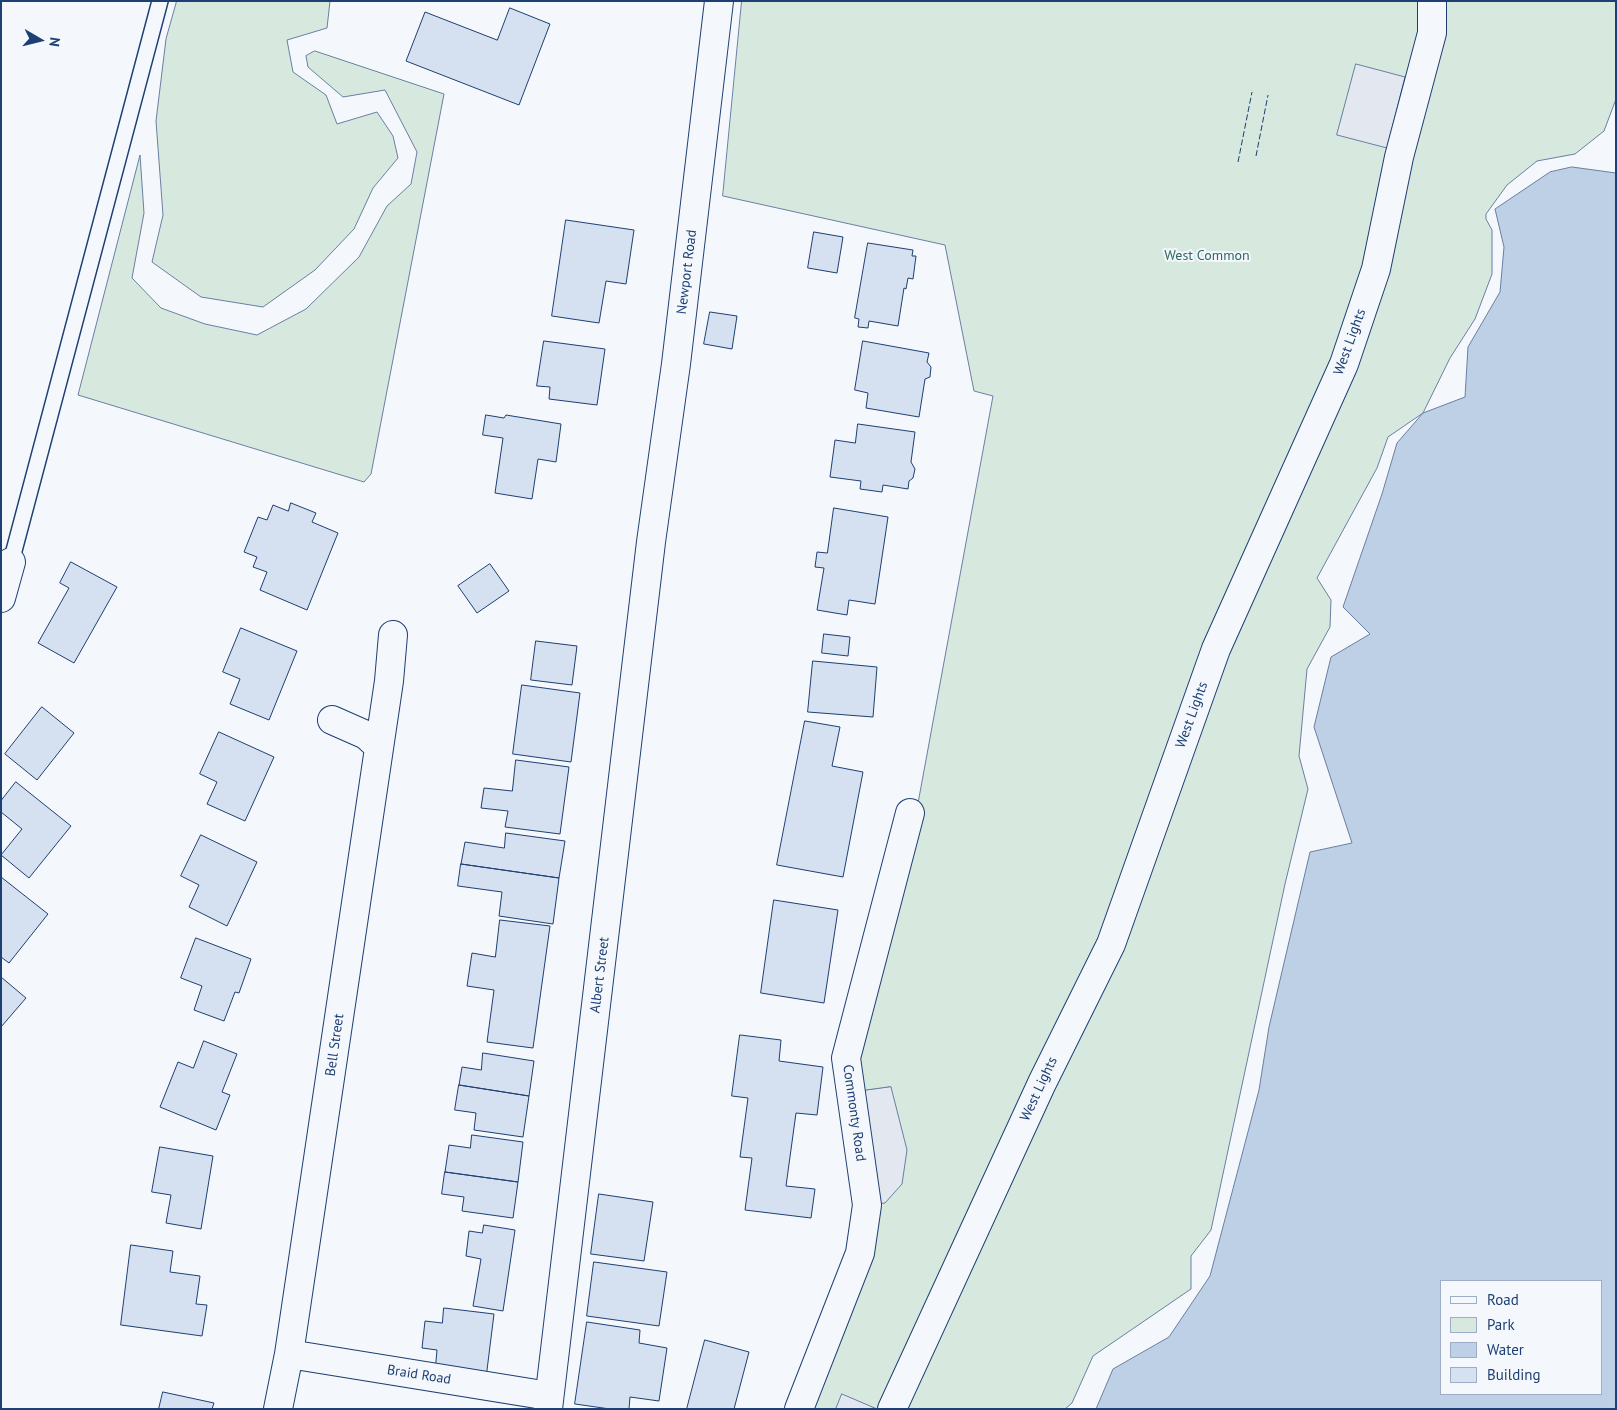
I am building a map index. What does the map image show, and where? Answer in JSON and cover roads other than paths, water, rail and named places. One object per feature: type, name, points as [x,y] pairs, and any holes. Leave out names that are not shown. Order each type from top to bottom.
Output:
[{"type":"street","name":"Newport Road","points":[[651,542],[677,355],[719,1]]},
{"type":"street","name":"West Lights","points":[[892,1409],[1042,1082],[1110,944],[1216,649],[1344,364],[1376,270],[1398,157],[1432,33],[1432,1]]},
{"type":"street","name":"Albert Street","points":[[548,1403],[651,542]]},
{"type":"street","points":[[1,598],[11,562]]},
{"type":"street","name":"Bell Street","points":[[278,1409],[289,1354],[389,681],[393,635]]},
{"type":"street","points":[[332,720],[366,735],[379,746]]},
{"type":"street","name":"Commonty Road","points":[[800,1409],[860,1253],[867,1205],[846,1058],[910,812]]},
{"type":"street","name":"Braid Road","points":[[289,1354],[548,1403]]},
{"type":"lane","points":[[11,562],[160,1]]},
{"type":"water","points":[[1572,167],[1616,173],[1616,1409],[1096,1409],[1113,1369],[1169,1337],[1210,1276],[1259,1090],[1269,1027],[1310,852],[1352,843],[1314,727],[1331,657],[1370,634],[1343,607],[1382,494],[1397,443],[1423,413],[1465,397],[1468,347],[1500,292],[1504,247],[1495,209],[1550,172]]},
{"type":"park label","name":"West Common","points":[[1207,256]]}]
